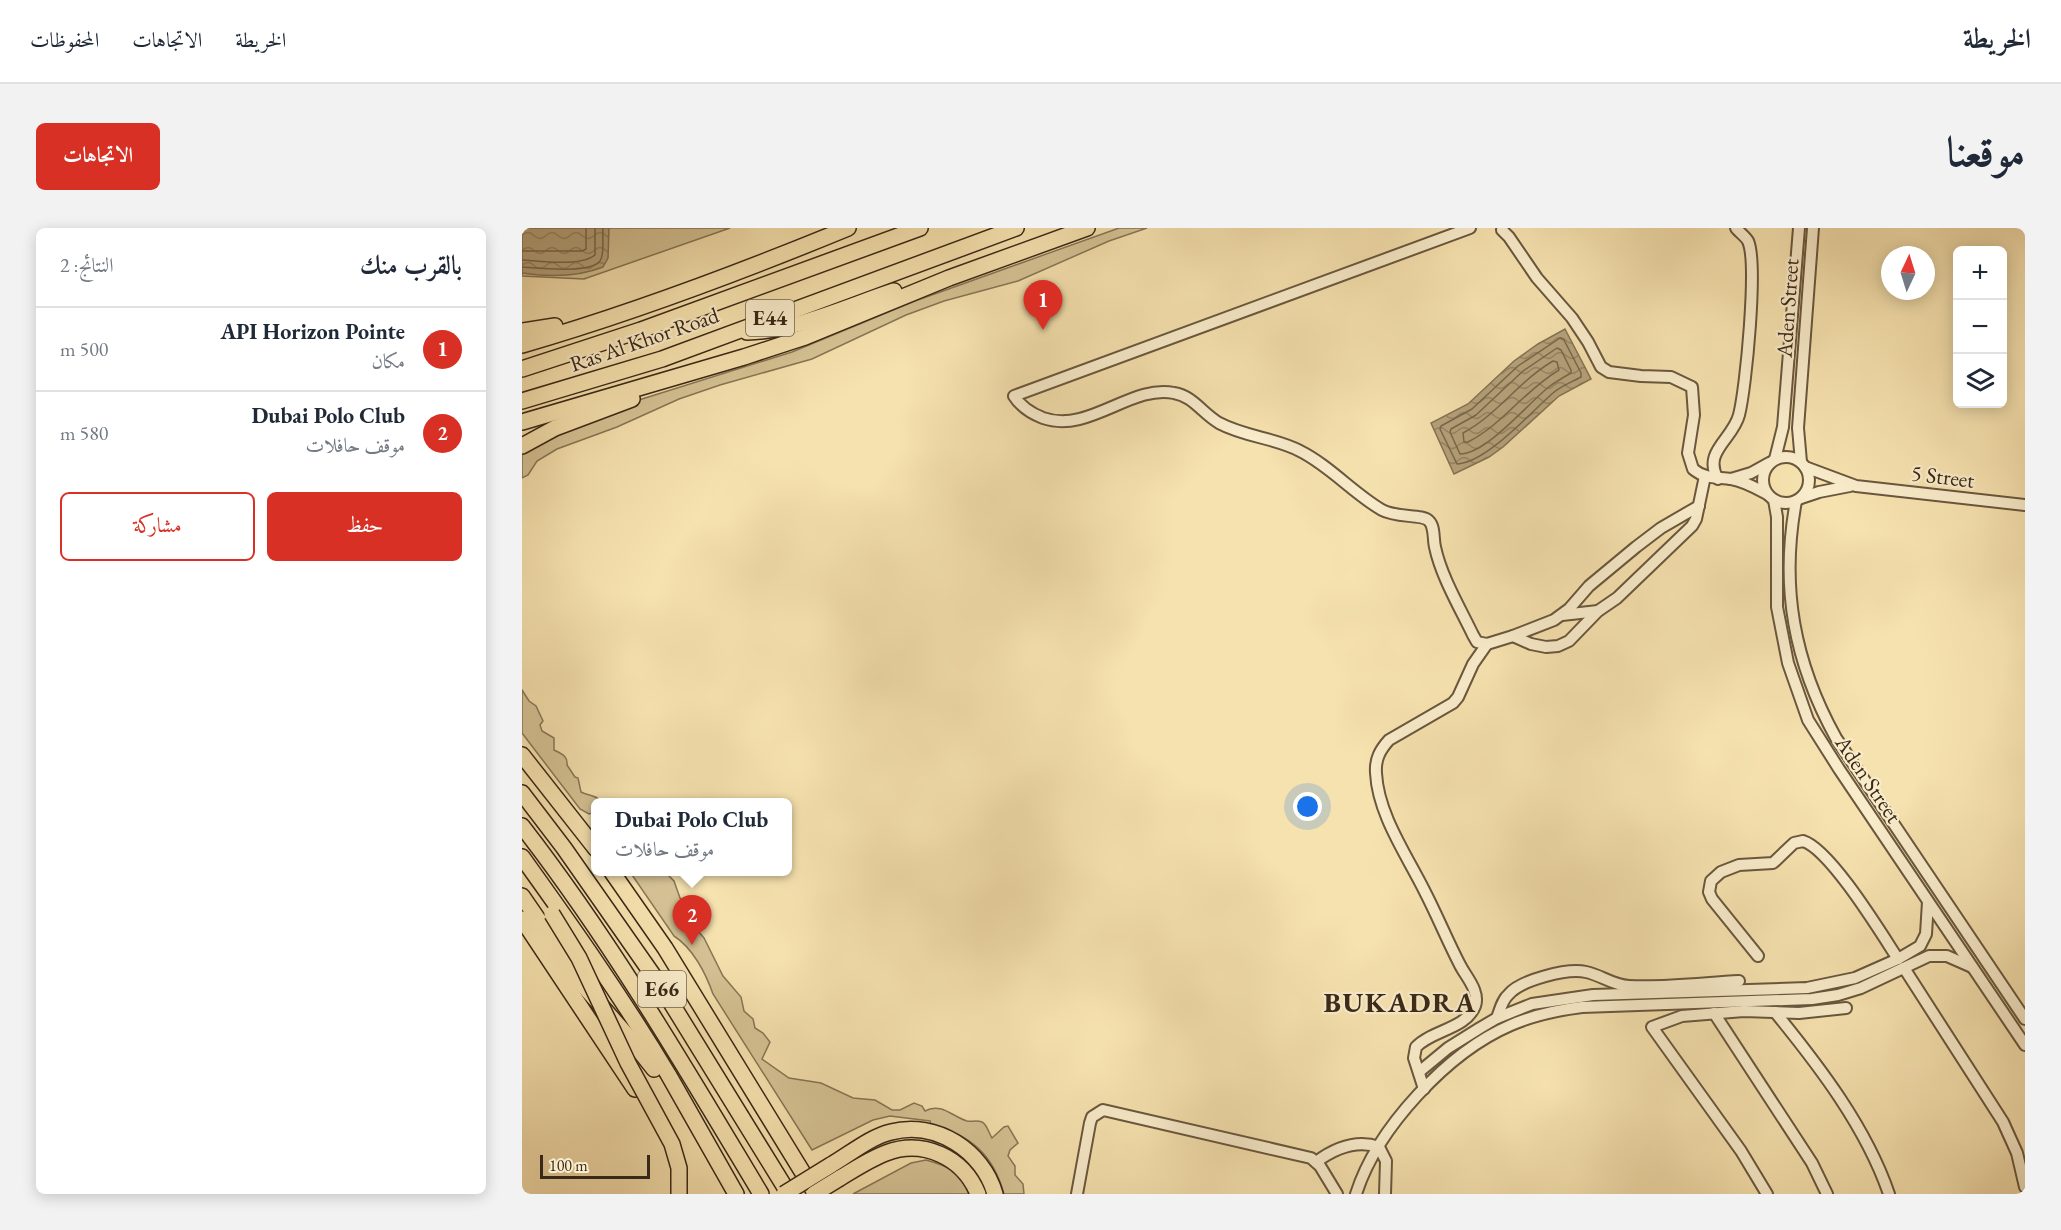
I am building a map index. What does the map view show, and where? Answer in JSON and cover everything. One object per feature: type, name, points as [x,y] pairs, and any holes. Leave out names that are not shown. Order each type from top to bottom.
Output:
[{"type":"highway","points":[[522,345],[598,323],[767,261],[848,228]]},
{"type":"highway","name":"Ras Al Khor Road","points":[[522,369],[641,330],[920,228]]},
{"type":"highway","name":"Ras Al Khor Road","points":[[522,401],[662,359],[1016,228]]},
{"type":"highway","points":[[522,422],[805,337],[949,278],[1087,228]]},
{"type":"highway","points":[[522,331],[581,320],[732,268],[767,261]]},
{"type":"highway","points":[[735,332],[762,331],[790,325],[901,289],[949,278]]},
{"type":"highway","points":[[522,446],[555,428],[651,391],[672,377]]},
{"type":"highway","points":[[522,743],[542,779]]},
{"type":"highway","points":[[522,755],[591,843]]},
{"type":"highway","name":"E66","points":[[522,793],[564,848],[662,987],[789,1194]]},
{"type":"highway","name":"E66","points":[[522,826],[611,952],[761,1194]]},
{"type":"highway","points":[[522,857],[577,934],[632,1018],[736,1194]]},
{"type":"highway","points":[[522,874],[552,914],[579,958],[628,1063],[672,1144],[676,1156],[679,1194]]},
{"type":"highway","points":[[615,876],[665,948],[702,1007],[814,1194],[867,1143],[892,1131],[904,1130],[929,1131],[952,1140],[972,1155],[988,1177],[995,1194]]},
{"type":"highway","points":[[522,896],[583,985],[645,1056],[698,1130]]},
{"type":"highway","points":[[522,919],[649,1110],[661,1124]]},
{"type":"highway","points":[[784,1194],[885,1153],[915,1148],[935,1152],[953,1161],[968,1175],[978,1194]]},
{"type":"street","points":[[1470,228],[1014,396],[1031,413],[1064,422],[1153,393],[1175,393],[1191,398],[1203,412],[1225,426],[1300,450],[1382,510],[1398,516],[1420,516],[1428,520],[1432,525],[1434,545],[1439,561],[1473,635],[1477,642],[1487,644],[1543,626],[1562,615],[1589,586],[1636,547],[1661,528],[1699,506]]},
{"type":"street","points":[[1718,479],[1712,470],[1714,458],[1739,416],[1745,376],[1753,273],[1748,241],[1736,228]]},
{"type":"street","name":"Aden Street","points":[[1773,461],[1783,427],[1799,228]]},
{"type":"street","name":"Aden Street","points":[[1803,464],[1798,428],[1813,228]]},
{"type":"street","points":[[1502,230],[1537,279],[1572,318],[1601,367],[1609,372],[1671,377],[1692,387],[1694,416],[1688,453],[1693,469],[1705,476],[1731,479],[1751,473],[1784,457],[1793,458],[1803,464],[1808,473],[1809,487],[1798,499],[1789,503],[1731,479]]},
{"type":"street","points":[[1771,497],[1763,487],[1762,478],[1765,470],[1773,461]]},
{"type":"street","name":"5 Street","points":[[1803,464],[1856,486]]},
{"type":"street","points":[[1513,636],[1540,646],[1558,646],[1569,641],[1598,611],[1617,598],[1687,531],[1696,519],[1705,476]]},
{"type":"street","name":"5 Street","points":[[1798,499],[1828,490],[1856,486],[2025,505]]},
{"type":"street","name":"Aden Street","points":[[1771,497],[1777,517],[1775,576],[1777,607],[1788,663],[1808,720],[2025,1045]]},
{"type":"street","name":"Aden Street","points":[[1798,499],[1791,526],[1789,582],[1796,637],[1812,689],[1836,738],[2025,1019]]},
{"type":"street","points":[[1562,615],[1598,611]]},
{"type":"street","points":[[1424,1089],[1414,1058],[1416,1047],[1465,1019],[1474,1009],[1477,999],[1383,807],[1376,764],[1382,748],[1389,740],[1453,703],[1473,664],[1487,644]]},
{"type":"street","points":[[1758,956],[1712,899],[1709,892],[1710,884],[1716,875],[1731,867],[1747,863],[1773,863],[1794,843],[1803,841],[1817,850],[1834,868],[1995,1106],[2017,1153],[2025,1187]]},
{"type":"street","points":[[1356,1194],[1379,1147],[1424,1089],[1453,1063],[1491,1035],[1531,1018],[1582,1007],[1812,999],[1861,988],[1901,964],[1924,941],[1928,902]]},
{"type":"street","points":[[1419,1072],[1456,1043],[1497,1018],[1532,1004],[1573,997],[1819,987],[1937,955],[1955,958],[1972,967]]},
{"type":"street","points":[[1497,1018],[1506,997],[1514,988],[1569,971],[1587,972],[1610,982],[1630,986],[1739,981]]},
{"type":"street","points":[[1675,1017],[1676,992]]},
{"type":"street","points":[[1767,1194],[1741,1151],[1652,1027],[1675,1017],[1714,1013],[1817,1012],[1845,1008]]},
{"type":"street","points":[[1775,1012],[1811,1058],[1844,1106],[1874,1159],[1889,1194]]},
{"type":"street","points":[[1714,1013],[1812,1163],[1827,1194]]},
{"type":"street","points":[[1077,1194],[1090,1123],[1092,1117],[1103,1110],[1295,1154],[1316,1162],[1337,1194]]},
{"type":"street","points":[[1316,1162],[1334,1151],[1354,1144],[1368,1143],[1379,1147],[1386,1161],[1385,1194]]},
{"type":"shaded area","points":[[522,228],[730,228],[584,279],[522,276]]},
{"type":"shaded area","points":[[1119,228],[1147,228],[1109,241],[1018,281],[944,301],[906,315],[812,359],[679,399],[617,427],[557,449],[537,461],[528,475],[522,478],[522,452],[554,434],[642,399],[792,352],[915,301]]},
{"type":"shaded area","points":[[522,690],[529,701],[536,706],[543,721],[540,725],[542,731],[554,738],[554,750],[565,757],[567,765],[578,778],[581,792],[596,798],[591,798],[591,813],[580,809],[522,733]]},
{"type":"shaded area","points":[[633,876],[669,876],[674,881],[680,898],[694,917],[693,925],[704,938],[723,976],[741,997],[744,1011],[753,1019],[755,1028],[763,1033],[770,1042],[762,1059],[789,1078],[821,1083],[853,1098],[875,1100],[892,1110],[900,1110],[914,1103],[922,1106],[925,1111],[942,1109],[967,1121],[982,1122],[992,1138],[1008,1126],[1018,1143],[1010,1150],[1008,1156],[1015,1166],[1015,1175],[1023,1184],[1024,1194],[1004,1194],[993,1168],[978,1148],[957,1134],[931,1124],[930,1121],[890,1116],[873,1120],[812,1150],[713,994],[698,962],[687,947],[674,936]]},
{"type":"shaded area","points":[[926,1160],[952,1171],[961,1180],[969,1194],[853,1194],[911,1163]]},
{"type":"water","points":[[522,228],[609,228],[608,258],[603,267],[584,273],[543,275],[522,273]]},
{"type":"water","points":[[1565,329],[1591,379],[1559,396],[1489,457],[1454,474],[1431,423],[1468,404],[1514,361]]},
{"type":"place","name":"API Horizon Pointe","points":[[1043,330]]},
{"type":"place","name":"Dubai Polo Club","points":[[692,945]]},
{"type":"district","name":"BUKADRA","points":[[1400,1002]]}]
